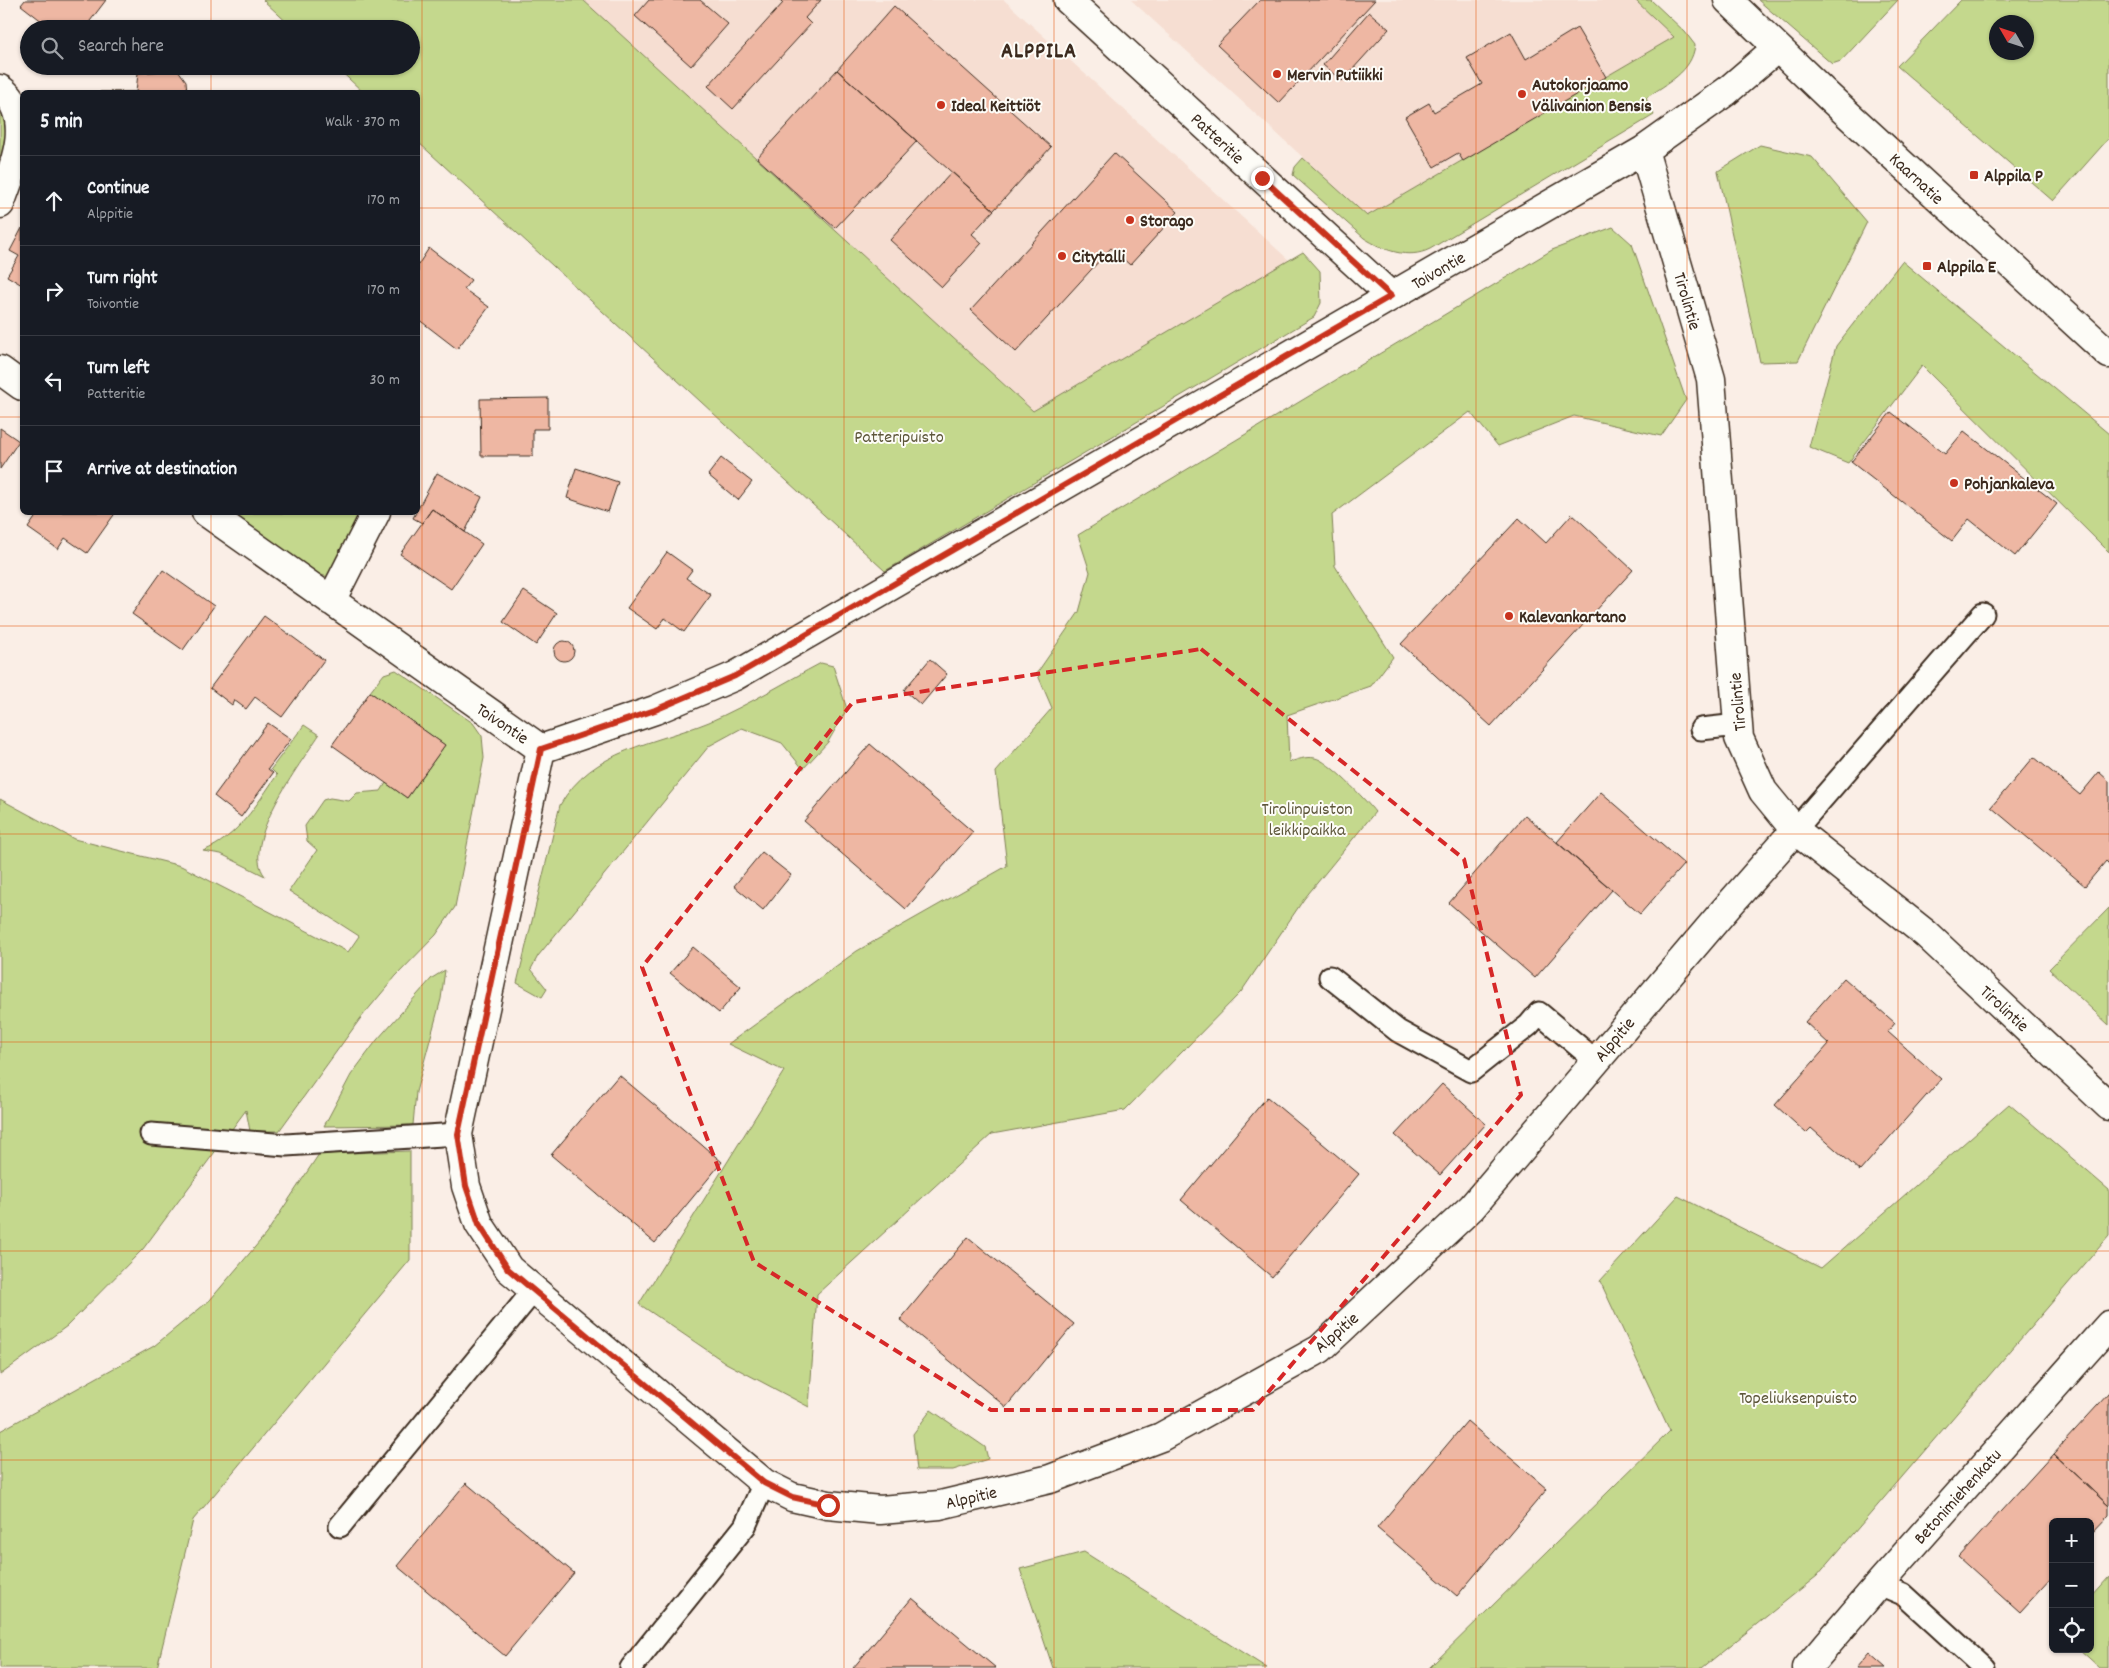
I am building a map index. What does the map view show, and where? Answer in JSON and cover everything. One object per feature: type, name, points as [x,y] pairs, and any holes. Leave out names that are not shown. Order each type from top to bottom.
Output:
[{"type":"street","name":"Patteritie","points":[[1068,0],[1391,296]]},
{"type":"street","name":"Kaarnatie","points":[[1728,0],[1777,48],[2109,354]]},
{"type":"street","name":"Toivontie","points":[[210,515],[541,749],[655,710],[735,676],[1644,150],[1727,92],[1777,48]]},
{"type":"street","points":[[0,89],[10,100],[20,126],[18,154],[0,204]]},
{"type":"street","name":"Tirolintie","points":[[1644,150],[1711,379],[1739,738],[1763,791],[1795,830],[1926,934],[2109,1106]]},
{"type":"street","points":[[0,370],[20,385]]},
{"type":"street","points":[[331,601],[374,515]]},
{"type":"street","name":"Alppitie","points":[[541,749],[458,1134],[466,1186],[479,1224],[508,1269],[764,1483],[792,1497],[828,1505],[880,1510],[940,1505],[1050,1478],[1161,1437],[1320,1349],[1472,1207],[1795,830]]},
{"type":"street","name":"Betonimiehenkatu","points":[[1807,1668],[2109,1325]]},
{"type":"lane","points":[[1795,830],[1983,614]]},
{"type":"lane","points":[[1701,729],[1738,725]]},
{"type":"lane","points":[[1330,977],[1398,1031],[1471,1071],[1529,1025],[1539,1013],[1596,1061]]},
{"type":"lane","points":[[151,1134],[286,1145],[458,1134]]},
{"type":"lane","points":[[340,1526],[534,1290]]},
{"type":"lane","points":[[631,1668],[745,1526],[764,1483]]},
{"type":"lane","points":[[1879,1584],[1903,1594],[1984,1668]]},
{"type":"highlighted area","points":[[1201,649],[1464,859],[1521,1095],[1253,1410],[991,1410],[754,1262],[642,967],[853,702]]},
{"type":"shaded area","points":[[583,0],[1004,0],[1290,261],[1033,411]]},
{"type":"shaded area","points":[[1131,0],[1635,0],[1675,37],[1367,216]]},
{"type":"green space","name":"Patteripuisto","points":[[263,0],[583,0],[1033,411],[1303,252],[1320,271],[1321,303],[1314,317],[885,571],[420,144],[420,90],[361,90],[345,75],[420,75],[420,20],[284,20]]},
{"type":"green space","points":[[1635,0],[1651,0],[1685,32],[1695,45],[1693,54],[1684,70],[1646,98],[1654,115],[1430,249],[1413,254],[1404,254],[1387,250],[1371,242],[1364,238],[1293,175],[1295,167],[1303,158],[1367,216],[1674,37]]},
{"type":"green space","points":[[1758,0],[1898,0],[1841,61],[1832,64]]},
{"type":"green space","points":[[1961,0],[2109,0],[2109,138],[2053,201],[1897,66]]},
{"type":"green space","points":[[0,103],[9,126],[0,177]]},
{"type":"green space","points":[[1760,145],[1812,157],[1867,222],[1798,361],[1760,362],[1718,171]]},
{"type":"green space","name":"Tirolinpuiston leikkipaikka","points":[[1613,227],[1632,244],[1686,400],[1661,436],[1574,416],[1498,446],[1470,412],[1332,515],[1335,566],[1393,657],[1371,686],[1287,715],[1289,762],[1302,758],[1321,760],[1346,781],[1375,812],[1304,899],[1241,992],[1125,1110],[992,1134],[817,1294],[809,1407],[726,1363],[639,1304],[784,1071],[728,1044],[857,951],[1007,866],[996,772],[1052,708],[1037,673],[1079,612],[1090,572],[1078,535],[1552,250]]},
{"type":"green space","points":[[1902,261],[2109,434],[2109,552],[1922,366],[1848,463],[1809,447],[1836,346]]},
{"type":"green space","points":[[234,515],[363,515],[328,577],[318,574]]},
{"type":"green space","points":[[821,663],[833,666],[847,709],[828,742],[803,769],[782,743],[742,728],[709,746],[538,956],[531,969],[547,989],[542,997],[517,983],[560,805],[573,786],[607,760],[647,743],[709,722]]},
{"type":"green space","points":[[396,670],[473,723],[482,736],[484,758],[455,907],[436,935],[396,976],[360,1019],[279,1131],[250,1131],[246,1110],[143,1249],[67,1326],[0,1375],[0,799],[74,839],[181,866],[348,952],[359,936],[289,891],[317,850],[307,841],[305,826],[323,800],[330,798],[349,801],[357,793],[381,791],[386,783],[407,798],[445,745],[370,692],[384,674]]},
{"type":"green space","points":[[304,725],[319,735],[287,783],[266,825],[260,844],[259,862],[265,876],[221,854],[203,851],[226,838],[245,819],[277,775],[271,769]]},
{"type":"green space","points":[[2109,908],[2109,1025],[2049,969]]},
{"type":"green space","points":[[445,970],[441,999],[416,1092],[413,1125],[324,1126],[351,1075],[377,1040],[432,978]]},
{"type":"green space","name":"Topeliuksenpuisto","points":[[2009,1104],[2109,1190],[2109,1236],[1817,1576],[1702,1668],[1429,1668],[1670,1431],[1600,1281],[1678,1196],[1821,1268]]},
{"type":"green space","points":[[410,1151],[410,1260],[193,1520],[157,1668],[0,1668],[0,1431],[154,1346],[210,1300],[266,1234],[319,1154]]},
{"type":"green space","points":[[931,1410],[985,1447],[988,1459],[953,1470],[917,1470],[913,1434]]},
{"type":"green space","points":[[1084,1552],[1267,1668],[1053,1668],[1020,1569]]},
{"type":"green space","points":[[2109,1577],[2109,1668],[2100,1668],[2083,1653],[2094,1653],[2094,1594]]},
{"type":"building","points":[[25,0],[106,0],[91,20],[40,20],[21,5]]},
{"type":"building","points":[[649,0],[700,0],[728,24],[691,66],[635,16]]},
{"type":"building","points":[[780,0],[821,0],[805,18],[811,24],[733,109],[708,86],[783,3]]},
{"type":"building","name":"Mervin Putiikki","points":[[1260,0],[1375,0],[1279,103],[1217,45]]},
{"type":"building","name":"Ideal Keittiöt","points":[[894,6],[1051,147],[994,210],[837,70]]},
{"type":"building","points":[[1369,12],[1389,29],[1342,81],[1323,65]]},
{"type":"building","name":"Autokorjaamo Välivainion Bensis","points":[[1577,28],[1606,77],[1463,161],[1458,153],[1434,167],[1405,117],[1429,103],[1434,112],[1482,84],[1467,58],[1511,32],[1526,59]]},
{"type":"building","points":[[837,70],[917,141],[835,228],[757,158]]},
{"type":"building","points":[[138,75],[182,75],[186,81],[187,90],[136,90]]},
{"type":"building","name":"Citytalli","points":[[1114,153],[1178,212],[1130,265],[1111,248],[1016,352],[971,310]]},
{"type":"building","points":[[952,172],[994,210],[972,234],[982,243],[942,287],[890,240]]},
{"type":"building","points":[[20,232],[20,284],[7,276],[19,256],[10,251]]},
{"type":"building","points":[[429,248],[471,280],[464,289],[489,307],[457,349],[420,321],[420,262]]},
{"type":"building","points":[[548,398],[548,429],[533,429],[533,456],[481,456],[480,399]]},
{"type":"building","name":"Pohjankaleva","points":[[1891,412],[1945,454],[1964,431],[2057,504],[2015,556],[1969,519],[1952,541],[1851,462]]},
{"type":"building","points":[[0,428],[19,441],[0,469]]},
{"type":"building","points":[[721,458],[752,482],[738,500],[708,475]]},
{"type":"building","points":[[576,468],[618,482],[608,512],[567,498]]},
{"type":"building","points":[[437,473],[482,497],[465,532],[432,509],[422,523],[413,518],[415,515],[420,515],[420,505]]},
{"type":"building","points":[[432,509],[482,544],[451,589],[400,554]]},
{"type":"building","name":"Kalevankartano","points":[[1572,514],[1633,570],[1491,726],[1401,644],[1519,518],[1546,543]]},
{"type":"building","points":[[37,515],[114,515],[87,553],[65,538],[58,549],[28,528]]},
{"type":"building","points":[[667,552],[692,570],[686,578],[711,595],[684,632],[665,618],[657,629],[627,608]]},
{"type":"building","points":[[163,570],[214,606],[183,650],[132,614]]},
{"type":"building","points":[[524,591],[557,613],[536,645],[503,622]]},
{"type":"building","points":[[264,616],[324,660],[282,717],[255,697],[246,709],[234,700],[232,705],[210,688]]},
{"type":"building","points":[[564,641],[571,644],[574,651],[571,658],[564,661],[557,658],[554,651],[557,644]]},
{"type":"building","points":[[930,659],[947,674],[921,705],[904,690]]},
{"type":"building","points":[[370,692],[445,745],[407,798],[332,745]]},
{"type":"building","points":[[268,723],[291,739],[268,769],[273,773],[241,817],[214,796]]},
{"type":"building","points":[[870,744],[973,832],[906,909],[804,821]]},
{"type":"building","points":[[2034,757],[2080,795],[2099,772],[2109,781],[2109,864],[2106,861],[2085,886],[1991,807]]},
{"type":"building","points":[[1601,792],[1684,864],[1640,914],[1557,842]]},
{"type":"building","points":[[1525,815],[1612,890],[1535,978],[1449,903]]},
{"type":"building","points":[[762,852],[791,875],[763,910],[734,886]]},
{"type":"building","points":[[693,947],[741,987],[719,1013],[670,973]]},
{"type":"building","points":[[1844,978],[1895,1023],[1888,1032],[1941,1079],[1860,1171],[1811,1128],[1806,1133],[1775,1105],[1829,1044],[1805,1022]]},
{"type":"building","points":[[619,1075],[722,1162],[655,1243],[551,1155]]},
{"type":"building","points":[[1442,1084],[1486,1124],[1440,1175],[1395,1135]]},
{"type":"building","points":[[1267,1097],[1359,1174],[1272,1277],[1181,1200]]},
{"type":"building","points":[[968,1237],[1074,1324],[1006,1407],[900,1320]]},
{"type":"building","points":[[2109,1393],[2109,1506],[2053,1454]]},
{"type":"building","points":[[1467,1421],[1547,1489],[1457,1596],[1377,1528]]},
{"type":"building","points":[[2053,1454],[2109,1506],[2109,1515],[2094,1531],[2094,1518],[2049,1518],[2049,1580],[2020,1612],[1959,1557]]},
{"type":"building","points":[[466,1483],[574,1573],[505,1656],[397,1566]]},
{"type":"building","points":[[912,1598],[996,1668],[853,1668]]},
{"type":"building","points":[[1869,1653],[1886,1668],[1856,1668]]},
{"type":"place","name":"Mervin Putiikki","points":[[1277,74]]},
{"type":"place","name":"Autokorjaamo Välivainion Bensis","points":[[1522,94]]},
{"type":"place","name":"Ideal Keittiöt","points":[[941,105]]},
{"type":"place","name":"Alppila P","points":[[1974,175]]},
{"type":"place","name":"Storago","points":[[1130,220]]},
{"type":"place","name":"Citytalli","points":[[1062,256]]},
{"type":"place","name":"Alppila E","points":[[1927,266]]},
{"type":"place","name":"Pohjankaleva","points":[[1954,483]]},
{"type":"place","name":"Kalevankartano","points":[[1509,616]]},
{"type":"district","name":"ALPPILA","points":[[1039,49]]},
{"type":"route","points":[[828,1505],[792,1497],[764,1483],[508,1269],[479,1224],[466,1186],[458,1134],[541,749],[655,710],[735,676],[1391,296],[1262,178]]}]
